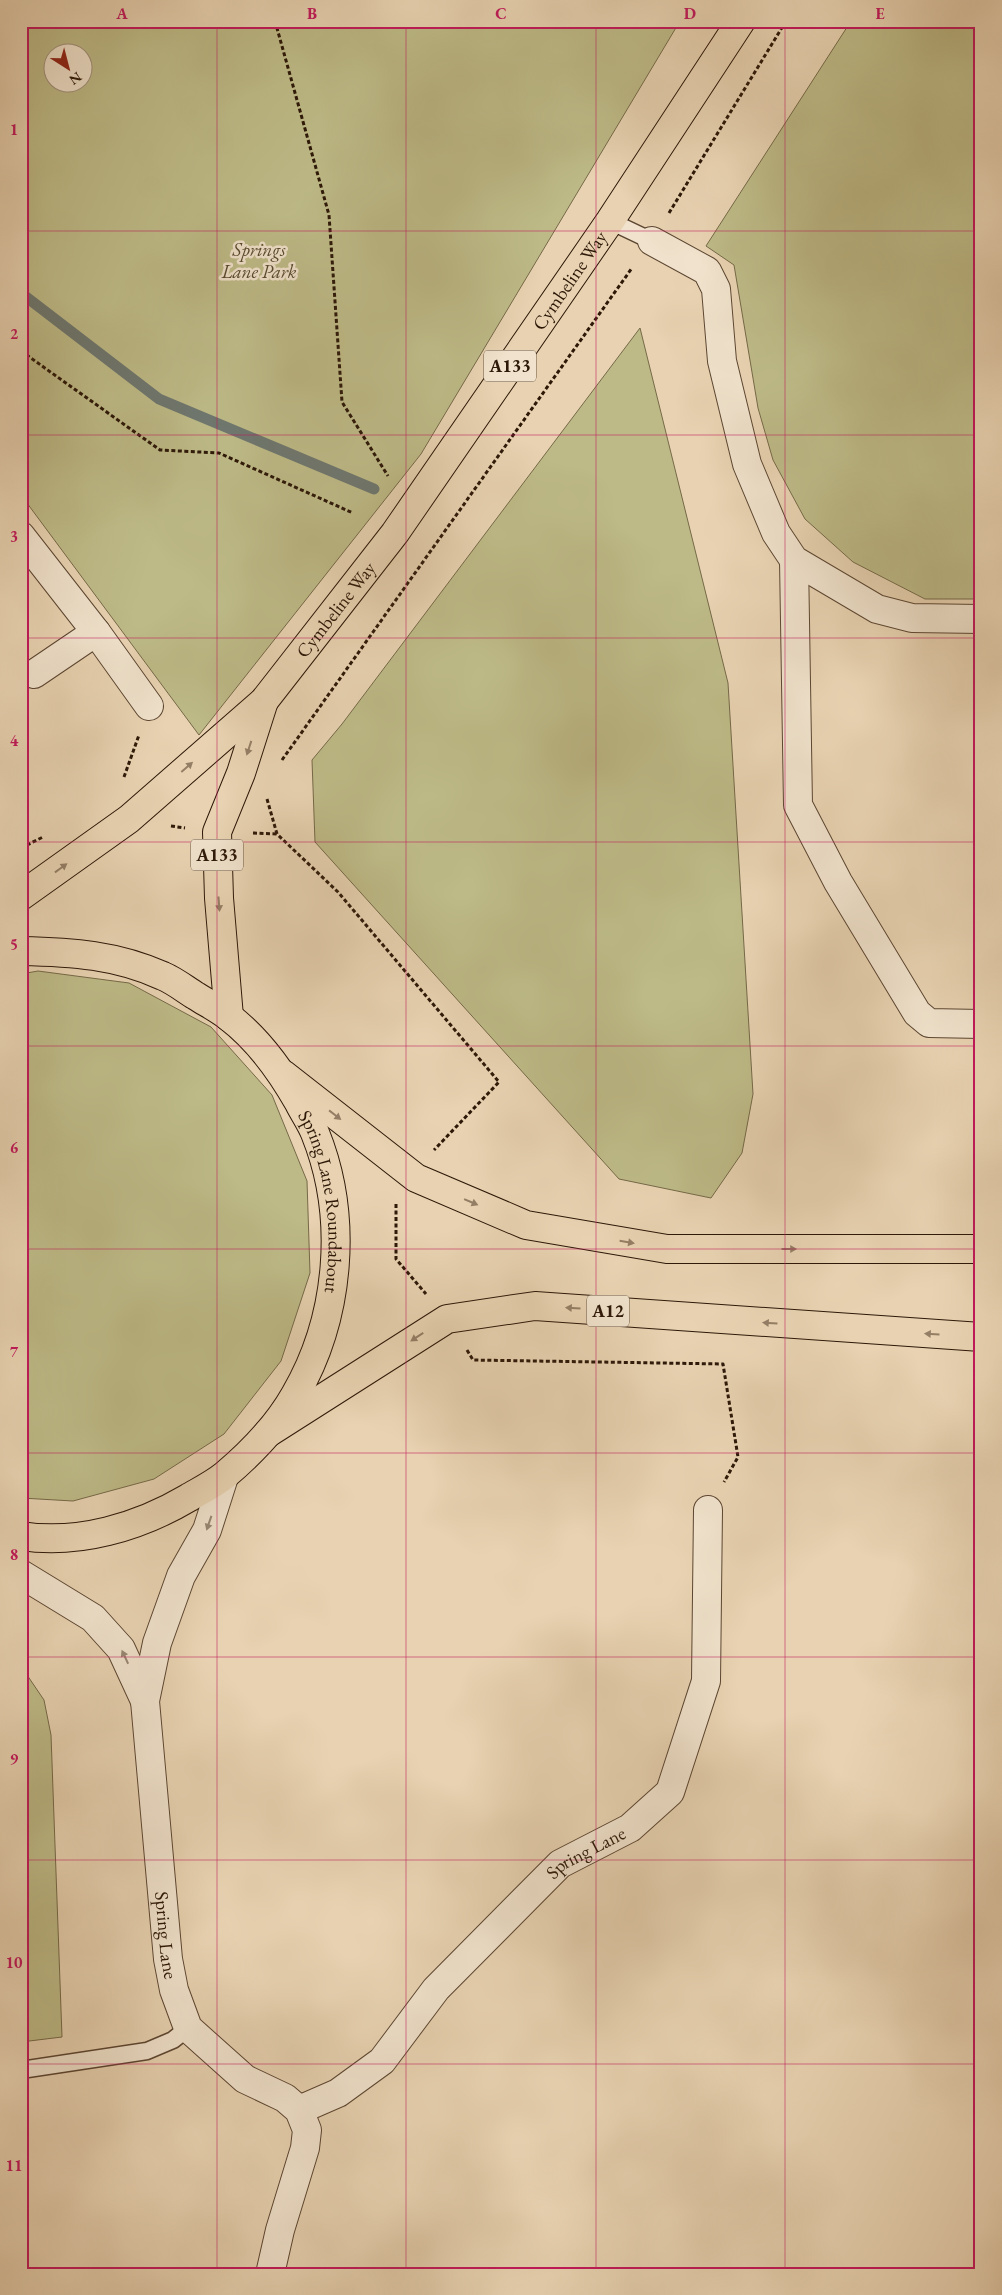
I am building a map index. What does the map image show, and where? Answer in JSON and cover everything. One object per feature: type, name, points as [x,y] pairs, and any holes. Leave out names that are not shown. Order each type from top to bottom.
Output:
[{"type":"main road","name":"Cymbeline Way","points":[[21,896],[129,819],[264,701],[395,533],[610,221],[741,21]]},
{"type":"main road","name":"Cymbeline Way","points":[[229,1017],[223,954],[216,832],[241,772],[264,701]]},
{"type":"main road","name":"Spring Lane Roundabout","points":[[21,951],[76,952],[127,963],[165,977],[229,1017],[255,1040],[283,1074],[315,1133],[330,1185],[336,1241],[331,1301],[315,1355],[295,1396],[268,1433],[224,1477],[160,1515],[102,1533],[46,1540],[21,1536]]},
{"type":"main road","points":[[283,1074],[416,1178],[526,1225],[667,1249],[981,1249]]},
{"type":"main road","name":"A12","points":[[268,1433],[446,1319],[536,1306],[981,1337]]},
{"type":"street","points":[[652,241],[707,271],[716,288],[722,361],[746,464],[776,533],[794,560],[877,610],[912,618],[981,619]]},
{"type":"street","points":[[21,536],[96,632],[149,706]]},
{"type":"street","points":[[794,560],[798,805],[838,882],[917,1013],[929,1023],[981,1024]]},
{"type":"street","points":[[34,674],[96,632]]},
{"type":"street","name":"Spring Lane","points":[[224,1477],[207,1530],[181,1576],[157,1643],[145,1701],[168,1959],[174,1990],[188,2028],[245,2079],[285,2098],[299,2110],[338,2093],[382,2061],[436,1989],[560,1864],[630,1828],[670,1792],[706,1680],[708,1510]]},
{"type":"street","name":"Spring Lane","points":[[21,1574],[92,1618],[121,1649],[145,1701]]},
{"type":"street","points":[[270,2274],[280,2230],[305,2148],[306,2130],[299,2110]]},
{"type":"lane","points":[[610,221],[652,241]]},
{"type":"lane","points":[[21,2070],[148,2051],[173,2040],[188,2028]]},
{"type":"path","points":[[275,21],[329,215],[342,402],[388,476]]},
{"type":"path","points":[[279,764],[652,241],[786,21]]},
{"type":"path","points":[[21,351],[160,450],[219,453],[353,513]]},
{"type":"path","points":[[123,780],[149,706]]},
{"type":"path","points":[[266,796],[277,834],[338,892],[499,1082],[434,1150],[396,1205],[396,1259],[446,1319],[473,1360],[723,1364],[738,1457],[708,1510]]},
{"type":"green space","name":"Springs Lane Park","points":[[21,21],[680,21],[421,454],[199,735],[21,495]]},
{"type":"green space","points":[[851,21],[981,21],[981,599],[925,599],[853,562],[805,519],[773,460],[758,408],[734,265],[706,246]]},
{"type":"green space","points":[[640,328],[728,683],[753,1094],[742,1153],[711,1198],[619,1179],[315,842],[312,760],[342,724]]},
{"type":"green space","points":[[38,971],[129,983],[211,1027],[272,1095],[307,1181],[310,1273],[281,1361],[224,1434],[154,1479],[73,1501],[21,1498],[21,974]]},
{"type":"green space","points":[[21,1670],[25,1672],[44,1700],[51,1735],[62,2037],[21,2042]]},
{"type":"waterway","points":[[21,293],[159,399],[374,489]]}]
